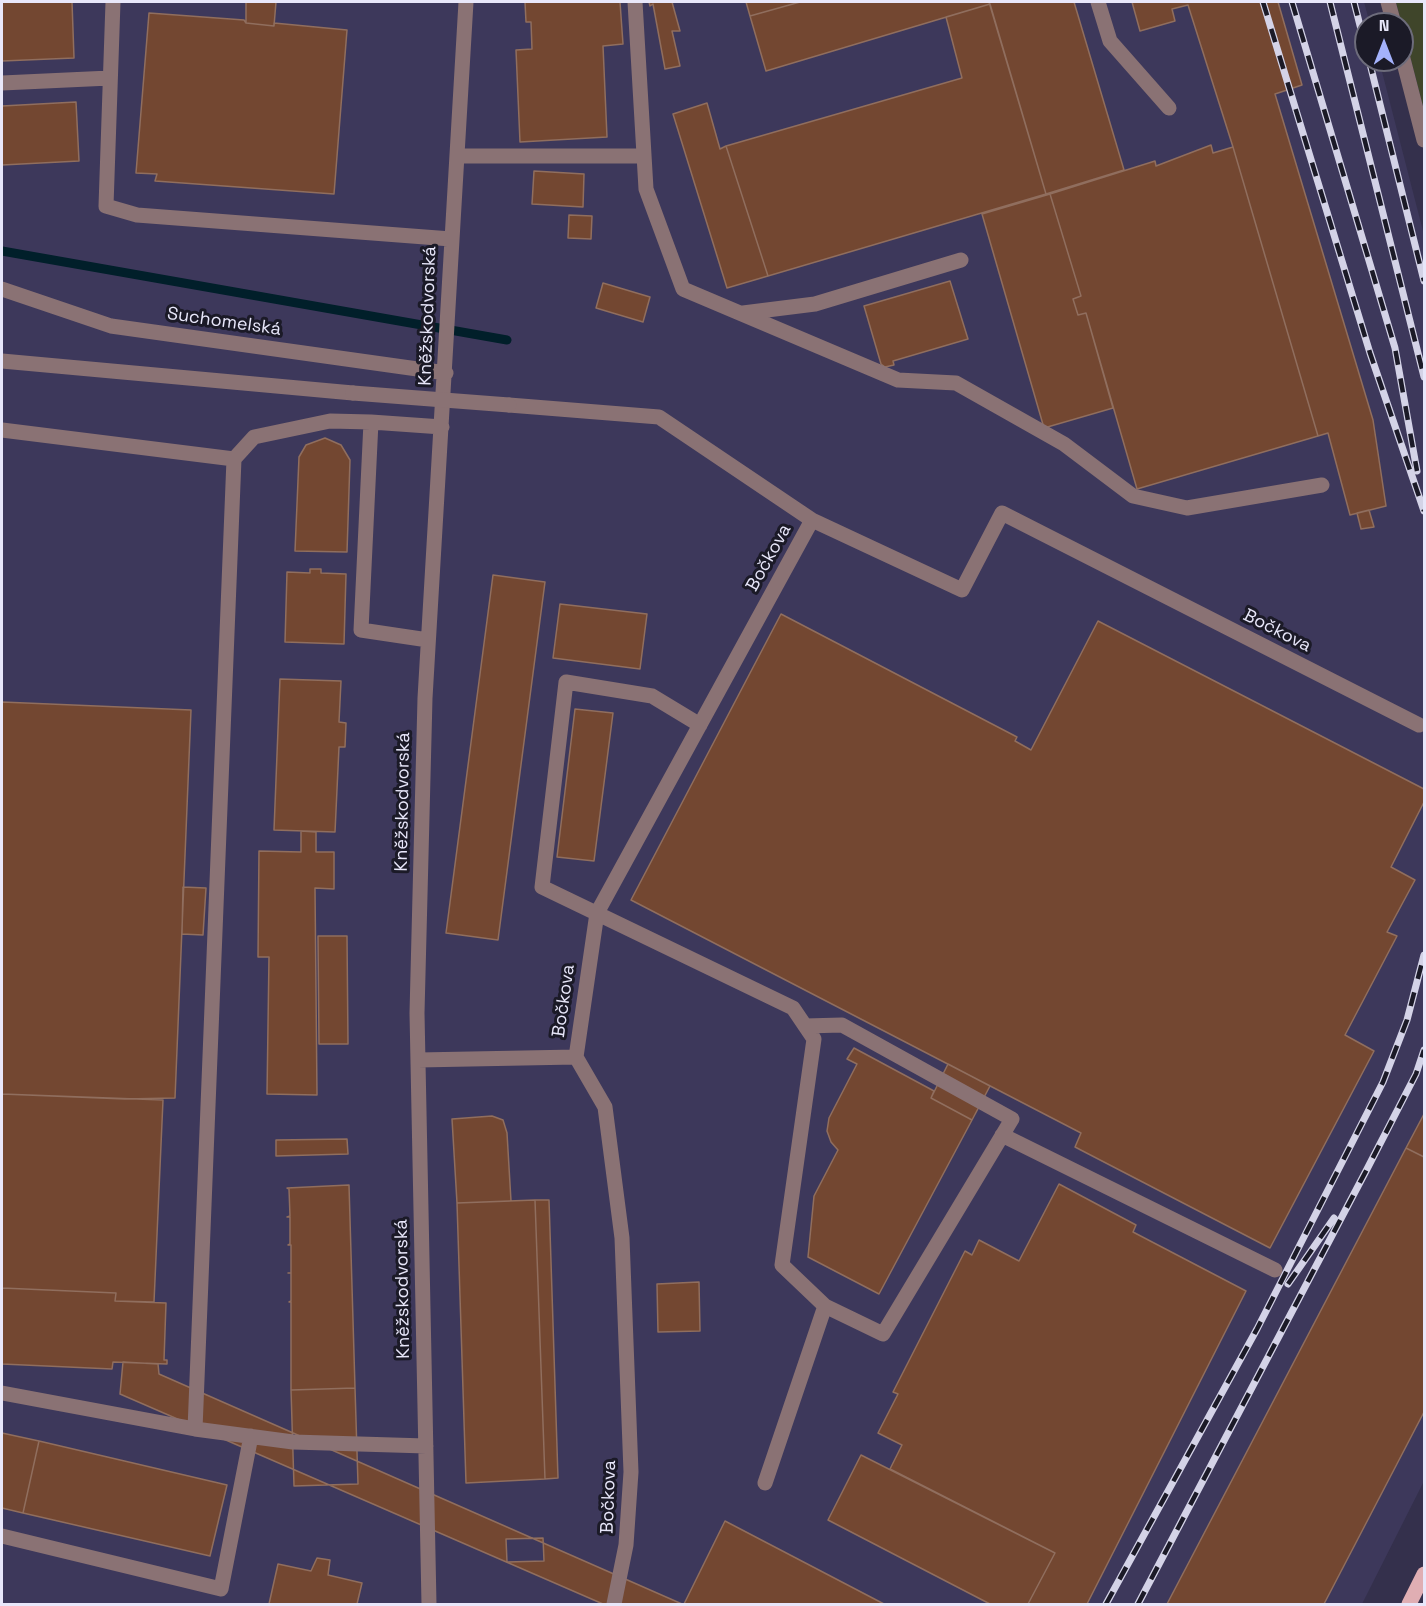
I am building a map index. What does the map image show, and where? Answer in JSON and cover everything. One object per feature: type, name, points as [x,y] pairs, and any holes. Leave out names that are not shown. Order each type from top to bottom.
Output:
[{"type":"main road","points":[[1409,1605],[1425,1574]]},
{"type":"street","points":[[112,2],[106,206],[137,215],[451,239]]},
{"type":"street","name":"Kněžskodvorská","points":[[429,1605],[418,1060],[425,698],[446,374],[451,239],[465,2]]},
{"type":"street","points":[[635,2],[646,189],[683,289],[898,380],[956,383],[1064,444],[1133,496],[1187,508],[1323,485]]},
{"type":"street","points":[[1098,2],[1110,41],[1169,108]]},
{"type":"street","points":[[1407,72],[1425,140]]},
{"type":"street","points":[[2,83],[110,78]]},
{"type":"street","points":[[457,156],[644,156]]},
{"type":"street","points":[[740,313],[815,304],[961,260]]},
{"type":"street","name":"Suchomelská","points":[[6,292],[111,326],[446,374]]},
{"type":"street","points":[[2,361],[353,393],[659,417],[812,520]]},
{"type":"street","points":[[195,1429],[234,459],[254,437],[330,421],[442,428]]},
{"type":"street","points":[[371,422],[361,630],[429,640]]},
{"type":"street","points":[[2,430],[234,459]]},
{"type":"street","name":"Bočkova","points":[[614,1605],[626,1545],[631,1472],[622,1238],[605,1107],[576,1057],[597,913],[812,520],[962,590],[1002,513],[1419,725]]},
{"type":"street","points":[[700,725],[652,696],[566,682],[542,887],[793,1008],[805,1026],[814,1039],[782,1265],[825,1306],[883,1334],[1012,1119],[842,1025],[805,1026]]},
{"type":"street","points":[[418,1060],[576,1057]]},
{"type":"street","points":[[1002,1135],[1275,1270]]},
{"type":"street","points":[[765,1483],[825,1306]]},
{"type":"street","points":[[2,1393],[195,1429],[293,1442],[426,1446]]},
{"type":"street","points":[[2,1536],[221,1589],[251,1436]]},
{"type":"shaded area","points":[[2,2],[1364,2],[1367,12],[1354,12],[1354,72],[1382,72],[1424,235],[1424,1481],[1362,1604],[2,1604]]},
{"type":"green space","points":[[1396,2],[1424,2],[1424,110],[1414,71],[1414,12],[1399,12]]},
{"type":"building","points":[[2,2],[72,2],[74,58],[2,61]]},
{"type":"building","points":[[246,2],[276,2],[274,26],[246,23]]},
{"type":"building","points":[[525,2],[620,2],[623,44],[603,46],[607,137],[520,142],[516,50],[532,49],[531,22],[526,22]]},
{"type":"building","points":[[649,2],[672,2],[680,31],[672,31],[680,66],[665,69],[653,4],[650,6]]},
{"type":"building","points":[[746,2],[800,2],[750,16]]},
{"type":"building","points":[[800,2],[989,2],[990,4],[766,71],[750,16]]},
{"type":"building","points":[[989,2],[1074,2],[1124,170],[1046,194]]},
{"type":"building","points":[[1132,2],[1278,2],[1302,85],[1275,94],[1373,420],[1386,506],[1350,515],[1328,433],[1318,436],[1233,147],[1188,5],[1172,9],[1175,21],[1140,31]]},
{"type":"building","points":[[990,4],[1046,194],[768,276],[726,146],[962,78],[946,17]]},
{"type":"building","points":[[149,13],[244,20],[246,23],[274,26],[274,23],[347,30],[334,194],[155,181],[157,174],[136,173]]},
{"type":"building","points":[[76,102],[79,161],[2,165],[2,106]]},
{"type":"building","points":[[707,103],[720,149],[726,146],[768,276],[727,288],[673,114]]},
{"type":"building","points":[[1211,145],[1213,153],[1233,147],[1318,436],[1137,489],[1086,313],[1078,315],[1073,299],[1081,296],[1050,194],[1155,161],[1156,166]]},
{"type":"building","points":[[534,171],[584,174],[583,207],[532,204]]},
{"type":"building","points":[[1050,194],[1081,296],[1073,299],[1078,315],[1086,313],[1113,408],[1044,428],[982,214]]},
{"type":"building","points":[[569,215],[592,216],[591,239],[568,238]]},
{"type":"building","points":[[950,281],[968,339],[893,361],[894,365],[885,367],[881,364],[864,306]]},
{"type":"building","points":[[603,283],[650,297],[643,322],[596,308]]},
{"type":"building","points":[[325,438],[341,445],[350,460],[347,552],[295,551],[299,457],[306,445]]},
{"type":"building","points":[[1369,510],[1374,527],[1361,529],[1357,513]]},
{"type":"building","points":[[310,569],[321,569],[321,573],[346,574],[344,644],[285,642],[287,572],[310,573]]},
{"type":"building","points":[[493,575],[545,582],[498,940],[446,933]]},
{"type":"building","points":[[560,604],[647,614],[640,669],[553,658]]},
{"type":"building","points":[[781,614],[1017,737],[1015,741],[1031,750],[1098,621],[1424,789],[1424,802],[1391,867],[1415,880],[1387,932],[1397,936],[1345,1035],[1374,1051],[1270,1248],[1075,1147],[1081,1133],[631,900]]},
{"type":"building","points":[[280,679],[341,681],[339,722],[346,723],[345,747],[339,747],[335,832],[274,830]]},
{"type":"building","points":[[2,702],[191,710],[175,1098],[125,1099],[2,1094]]},
{"type":"building","points":[[575,709],[613,713],[594,861],[557,857]]},
{"type":"building","points":[[301,831],[316,832],[316,852],[334,852],[334,889],[315,888],[317,1095],[267,1094],[269,957],[258,957],[259,851],[301,852]]},
{"type":"building","points":[[183,887],[206,888],[203,935],[182,934]]},
{"type":"building","points":[[318,936],[347,936],[348,1044],[319,1044]]},
{"type":"building","points":[[854,1048],[934,1091],[931,1098],[972,1120],[879,1294],[808,1257],[814,1196],[838,1150],[831,1142],[827,1131],[829,1118],[857,1064],[847,1059]]},
{"type":"building","points":[[948,1064],[990,1086],[972,1120],[931,1098]]},
{"type":"building","points":[[2,1094],[163,1100],[154,1302],[115,1301],[116,1293],[2,1288]]},
{"type":"building","points":[[1424,1114],[1424,1157],[1406,1148]]},
{"type":"building","points":[[492,1116],[503,1120],[507,1133],[511,1201],[457,1203],[452,1119]]},
{"type":"building","points":[[347,1139],[348,1154],[276,1156],[276,1140]]},
{"type":"building","points":[[1406,1148],[1424,1157],[1424,1412],[1324,1604],[1167,1604]]},
{"type":"building","points":[[1059,1184],[1136,1225],[1133,1232],[1246,1291],[1087,1604],[1028,1604],[1055,1553],[890,1469],[902,1445],[878,1433],[898,1394],[893,1392],[965,1251],[972,1255],[979,1240],[1019,1261]]},
{"type":"building","points":[[349,1185],[355,1388],[291,1390],[291,1302],[289,1302],[291,1301],[291,1245],[288,1245],[290,1244],[290,1217],[287,1217],[290,1216],[289,1189],[287,1188]]},
{"type":"building","points":[[535,1200],[545,1479],[466,1483],[457,1203]]},
{"type":"building","points":[[535,1200],[549,1200],[558,1478],[545,1479]]},
{"type":"building","points":[[699,1282],[700,1331],[658,1332],[657,1284]]},
{"type":"building","points":[[2,1288],[116,1293],[115,1301],[166,1303],[164,1360],[167,1360],[167,1364],[113,1362],[112,1369],[2,1364]]},
{"type":"building","points":[[123,1362],[158,1364],[159,1374],[682,1604],[603,1604],[120,1394]]},
{"type":"building","points":[[355,1388],[358,1484],[294,1486],[291,1390]]},
{"type":"building","points":[[2,1433],[39,1441],[23,1513],[2,1508]]},
{"type":"building","points":[[39,1441],[227,1485],[210,1556],[23,1513]]},
{"type":"building","points":[[861,1455],[1055,1553],[1028,1604],[990,1604],[828,1520]]},
{"type":"building","points":[[725,1521],[884,1604],[684,1604]]},
{"type":"building","points":[[543,1538],[544,1561],[507,1562],[506,1539]]},
{"type":"building","points":[[317,1558],[330,1560],[328,1575],[362,1583],[357,1604],[269,1604],[278,1564],[311,1571]]},
{"type":"waterway","points":[[2,251],[507,340]]},
{"type":"railway","points":[[1263,2],[1370,353],[1424,511]]},
{"type":"railway","points":[[1292,2],[1395,348],[1417,471]]},
{"type":"railway","points":[[1330,2],[1424,377]]},
{"type":"railway","points":[[1354,2],[1357,12]]},
{"type":"railway","points":[[1372,72],[1424,281]]},
{"type":"railway","points":[[1106,1604],[1257,1329],[1383,1082],[1407,1020],[1424,955]]},
{"type":"railway","points":[[1138,1604],[1366,1171],[1416,1074],[1424,1050]]},
{"type":"railway","points":[[1288,1284],[1334,1218]]}]
